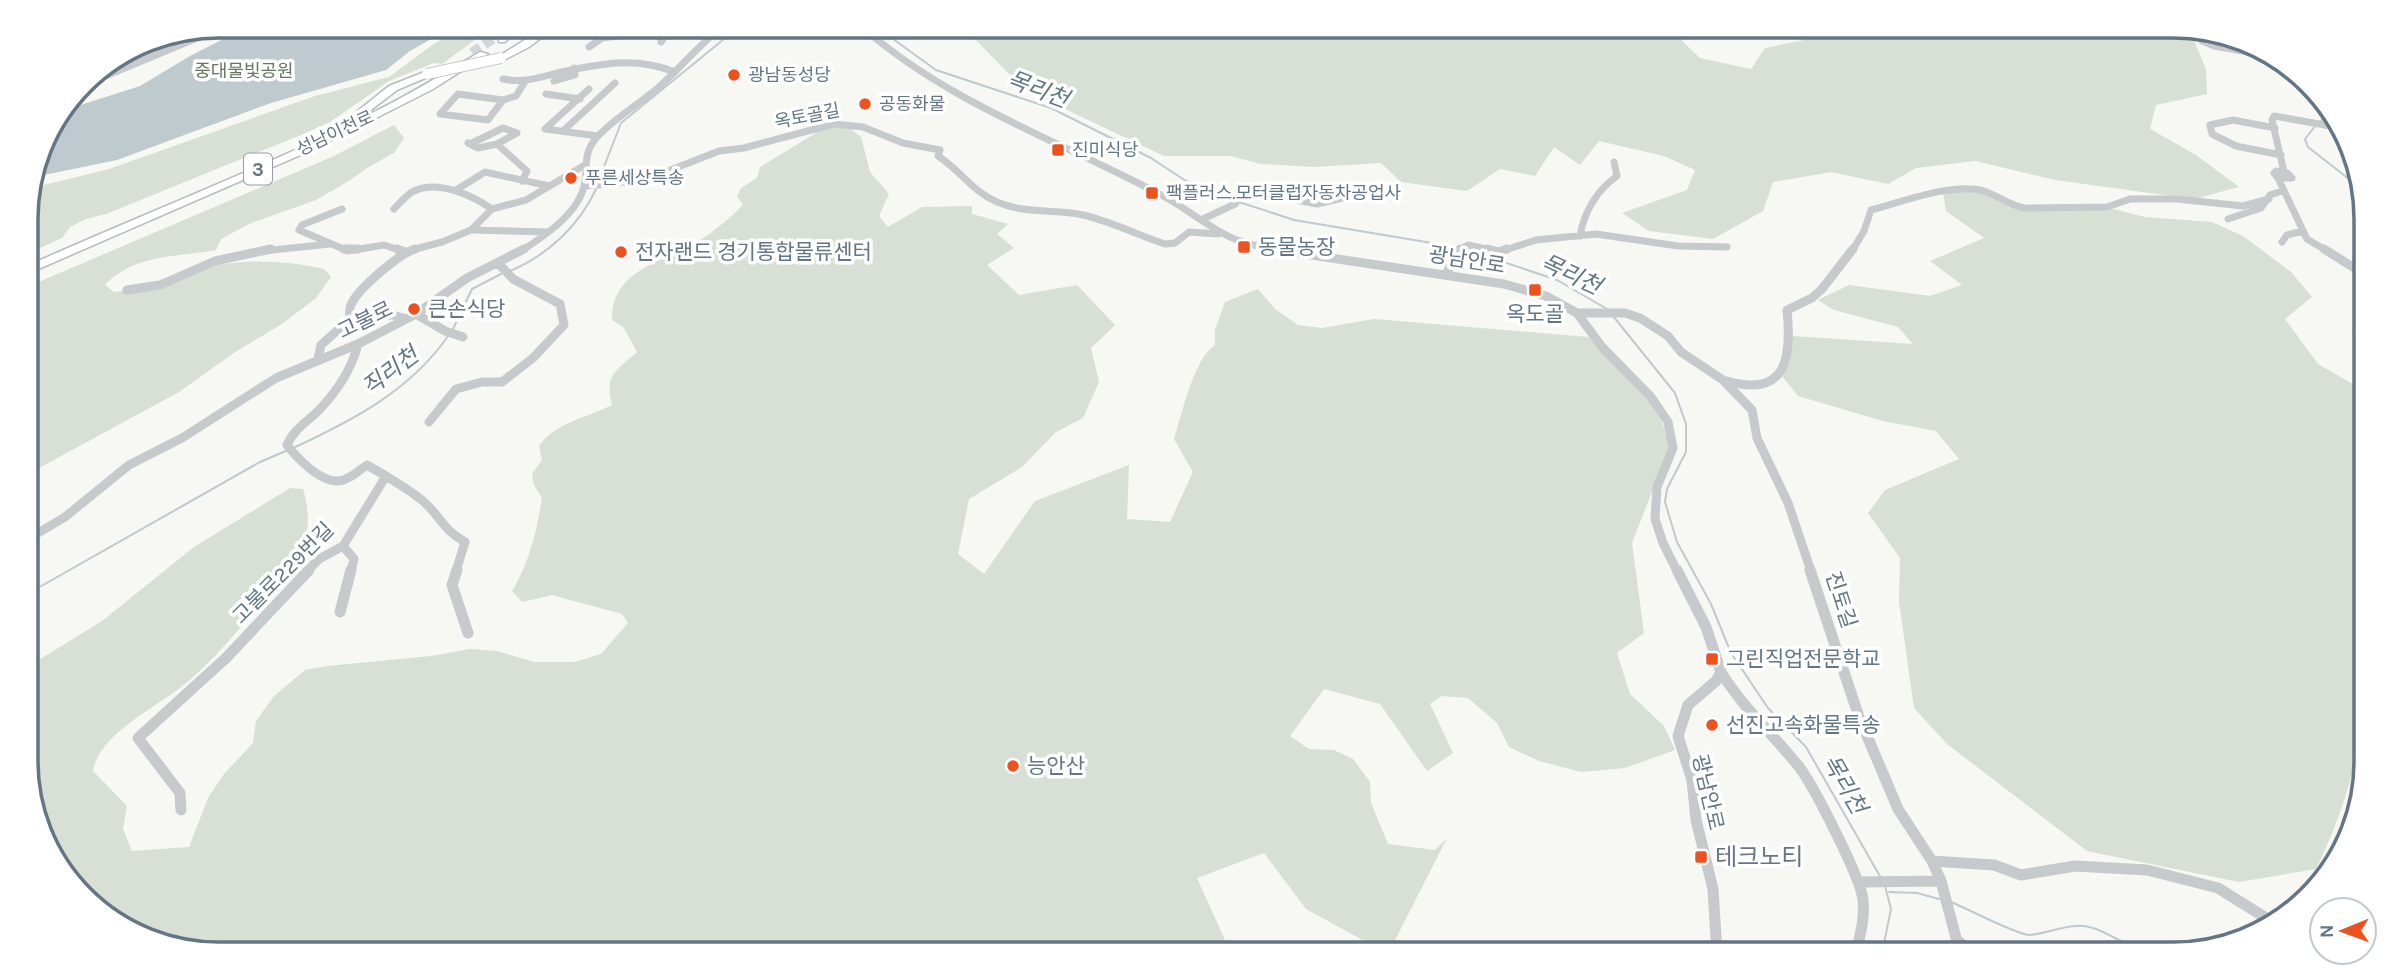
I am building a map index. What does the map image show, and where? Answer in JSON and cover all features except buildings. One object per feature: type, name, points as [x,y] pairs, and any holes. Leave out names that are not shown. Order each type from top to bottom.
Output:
[{"type":"highway","points":[[344,124],[393,88],[427,74],[501,58],[536,38]]},
{"type":"highway","name":"성남이천로","points":[[39,263],[331,136],[422,91],[478,54],[410,92],[344,124],[39,263]]},
{"type":"street","points":[[589,47],[602,38]]},
{"type":"street","points":[[661,42],[664,38]]},
{"type":"street","name":"고불로","points":[[38,533],[65,517],[130,465],[182,438],[276,378],[358,344],[416,314],[467,278],[525,250],[569,212],[588,185],[585,155],[598,136],[675,72],[708,38]]},
{"type":"street","name":"광남안로","points":[[874,38],[957,94],[1156,192],[1226,236],[1245,244],[1289,254],[1446,274],[1518,287],[1546,296],[1577,313],[1602,347],[1651,397],[1668,422],[1673,448],[1657,487],[1656,519],[1663,543],[1706,626],[1721,671],[1716,681],[1688,705],[1678,736],[1692,780],[1696,820],[1713,889],[1716,941]]},
{"type":"street","points":[[2202,41],[2235,50]]},
{"type":"street","points":[[115,72],[188,42]]},
{"type":"street","points":[[503,79],[514,82],[610,62],[631,62],[675,72]]},
{"type":"street","points":[[624,73],[631,62]]},
{"type":"street","points":[[554,81],[575,75],[573,68]]},
{"type":"street","points":[[503,100],[488,120],[440,114],[458,94],[503,100],[516,96],[526,80]]},
{"type":"street","points":[[563,131],[615,83]]},
{"type":"street","points":[[589,89],[545,129],[598,136]]},
{"type":"street","points":[[546,94],[594,102]]},
{"type":"street","points":[[2326,125],[2274,116],[2281,155],[2282,191],[2303,231],[2317,246],[2354,268]]},
{"type":"street","points":[[2275,128],[2230,120],[2220,120],[2210,125],[2212,134],[2221,141],[2236,147],[2281,155]]},
{"type":"street","name":"옥토골길","points":[[588,185],[612,184],[665,173],[719,151],[744,148],[829,125],[848,124],[863,127],[902,143],[940,150],[938,156],[958,169],[978,193],[1007,206],[1062,215],[1082,215],[1165,244],[1175,243],[1189,232],[1226,236]]},
{"type":"street","points":[[503,128],[517,134],[497,144],[481,148],[467,143],[503,128]]},
{"type":"street","points":[[497,144],[527,171],[522,181]]},
{"type":"street","points":[[1580,236],[1583,218],[1606,184],[1617,176],[1614,162]]},
{"type":"street","points":[[318,359],[321,345],[350,319],[349,309],[354,301],[405,251],[442,242],[471,230],[492,209],[526,200],[585,165]]},
{"type":"street","points":[[456,190],[485,172],[549,186]]},
{"type":"street","points":[[394,209],[417,189],[456,190],[475,197],[492,209]]},
{"type":"street","points":[[1723,380],[1751,386],[1765,386],[1771,382],[1783,366],[1788,333],[1787,310],[1796,301],[1813,298],[1848,258],[1860,240],[1871,210],[1955,189],[1983,191],[2013,206],[2024,208],[2107,207],[2130,199],[2176,199],[2243,206],[2269,199]]},
{"type":"street","points":[[1202,220],[1242,199],[1246,190],[1317,205],[1347,197]]},
{"type":"street","points":[[2228,219],[2261,208],[2274,193],[2282,191]]},
{"type":"street","points":[[342,209],[299,228],[348,251],[384,245],[405,251]]},
{"type":"street","points":[[471,230],[548,232]]},
{"type":"street","points":[[2282,242],[2287,236],[2303,231]]},
{"type":"street","points":[[1446,274],[1461,248],[1499,252],[1536,240],[1596,234],[1670,245],[1727,247]]},
{"type":"street","points":[[127,290],[160,285],[215,261],[283,247],[330,244]]},
{"type":"street","points":[[429,422],[456,389],[482,382],[502,382],[533,358],[565,325],[560,304],[513,279],[498,263]]},
{"type":"street","name":"진토길","points":[[1577,313],[1620,313],[1640,318],[1661,331],[1681,352],[1723,380],[1752,410],[1757,438],[1788,503],[1877,762],[1898,809],[1932,861],[1941,881],[1958,941]]},
{"type":"street","points":[[416,314],[445,331],[463,337]]},
{"type":"street","points":[[351,315],[393,315],[406,319]]},
{"type":"street","points":[[358,344],[349,369],[336,391],[291,435],[287,445],[295,456],[332,480],[340,481],[367,465],[422,500],[449,533],[465,542],[452,585],[468,633]]},
{"type":"street","name":"고불로229번길","points":[[181,810],[180,793],[138,738],[226,658],[319,559],[343,546],[386,476]]},
{"type":"street","points":[[340,612],[354,559],[343,546]]},
{"type":"street","points":[[1721,671],[1734,693],[1801,770],[1865,882],[1864,911],[1858,941]]},
{"type":"street","points":[[1932,861],[1994,865],[2021,875],[2076,866],[2147,870],[2218,888],[2264,917]]},
{"type":"street","points":[[1865,882],[1941,881]]},
{"type":"shaded area","name":"중대물빛공원","points":[[225,38],[433,38],[410,51],[386,70],[271,103],[117,160],[44,175],[57,139],[79,106],[140,86]]},
{"type":"shaded area","points":[[444,38],[478,38],[442,64],[434,63],[389,81],[330,122],[106,214],[86,219],[70,227],[62,238],[39,249],[42,185],[109,169],[315,96],[389,77]]},
{"type":"shaded area","points":[[974,38],[1679,38],[1700,58],[1751,69],[1765,48],[1808,38],[2173,38],[2194,40],[2206,69],[2207,94],[2156,105],[2150,129],[2196,155],[2239,187],[2194,199],[2055,180],[1975,161],[1916,168],[1888,184],[1831,172],[1773,182],[1763,211],[1713,239],[1649,231],[1622,213],[1687,190],[1695,170],[1664,156],[1599,141],[1580,165],[1554,147],[1535,176],[1500,169],[1467,191],[1401,182],[1381,163],[1314,167],[1261,164],[1230,156],[1164,156],[1025,90]]},
{"type":"shaded area","points":[[394,125],[404,138],[394,153],[349,181],[316,200],[251,223],[221,239],[216,250],[143,262],[129,267],[105,285],[114,292],[151,285],[223,264],[282,262],[324,269],[331,277],[316,298],[282,324],[235,352],[179,392],[39,468],[39,282],[334,156]]},
{"type":"shaded area","points":[[845,125],[861,137],[870,172],[889,194],[879,216],[888,227],[922,207],[972,206],[972,214],[1008,224],[997,234],[1014,248],[987,265],[1019,295],[1077,285],[1115,325],[1091,348],[1099,382],[1083,418],[1056,432],[1022,467],[969,499],[958,554],[984,574],[1035,501],[1129,465],[1127,519],[1170,522],[1193,472],[1174,439],[1189,388],[1200,363],[1215,345],[1215,330],[1225,302],[1258,289],[1275,309],[1298,325],[1322,328],[1374,319],[1588,337],[1639,386],[1658,415],[1669,448],[1632,543],[1644,633],[1617,653],[1630,694],[1664,726],[1675,750],[1625,768],[1581,772],[1539,761],[1509,747],[1497,723],[1468,698],[1441,696],[1430,704],[1453,753],[1427,771],[1380,704],[1324,689],[1290,736],[1309,749],[1334,750],[1353,759],[1370,782],[1371,803],[1388,844],[1435,850],[1447,838],[1394,941],[1365,941],[1306,909],[1264,853],[1197,878],[1226,941],[219,942],[161,932],[139,923],[100,897],[69,861],[48,819],[38,761],[38,660],[102,621],[194,547],[290,488],[303,489],[307,530],[302,550],[291,568],[248,603],[250,616],[212,659],[186,683],[118,733],[98,757],[93,771],[127,806],[123,829],[132,851],[189,847],[208,798],[224,774],[253,743],[256,721],[274,696],[305,670],[470,649],[497,651],[534,662],[575,662],[601,654],[628,623],[622,614],[552,595],[522,602],[512,591],[528,558],[540,510],[542,498],[534,485],[532,474],[542,460],[539,446],[554,431],[612,405],[611,380],[618,369],[637,352],[624,328],[612,320],[615,299],[626,282],[650,265],[689,247],[729,219],[743,205],[737,196],[741,188],[757,178],[760,167],[821,130]]},
{"type":"shaded area","points":[[1943,192],[1981,192],[2019,209],[2114,209],[2145,217],[2212,222],[2243,236],[2291,272],[2312,297],[2285,319],[2318,364],[2354,385],[2354,761],[2344,802],[2316,869],[2239,882],[2087,851],[1947,744],[1914,708],[1899,602],[1900,558],[1868,513],[1885,490],[1959,459],[1936,431],[1883,421],[1798,396],[1782,376],[1792,336],[1913,344],[1898,327],[1834,310],[1818,300],[1849,285],[1930,296],[1962,285],[1930,261],[1984,238],[1946,211]]},
{"type":"waterway","name":"직리천","points":[[598,182],[621,123],[725,38]]},
{"type":"waterway","name":"목리천","points":[[892,38],[936,70],[1051,108],[1151,158],[1186,181],[1234,201]]},
{"type":"waterway","points":[[2316,125],[2305,139],[2308,147],[2348,179]]},
{"type":"waterway","name":"직리천","points":[[510,271],[537,256],[561,237],[582,214],[597,187]]},
{"type":"waterway","name":"목리천","points":[[1239,202],[1294,220],[1456,247]]},
{"type":"waterway","name":"목리천","points":[[1465,249],[1557,280],[1607,309]]},
{"type":"waterway","name":"직리천","points":[[453,329],[472,289],[501,274]]},
{"type":"waterway","name":"목리천","points":[[1613,316],[1675,393],[1686,424],[1686,452],[1667,489],[1665,502],[1677,542],[1711,604],[1731,653],[1768,708],[1806,747],[1881,878]]},
{"type":"waterway","name":"직리천","points":[[293,448],[337,427],[379,402],[416,372],[448,336]]},
{"type":"waterway","name":"직리천","points":[[38,588],[260,462],[288,450]]},
{"type":"waterway","name":"목리천","points":[[1884,941],[1891,909],[1885,886]]},
{"type":"waterway","points":[[1889,892],[1917,893],[1939,899]]},
{"type":"waterway","points":[[1951,902],[2024,934],[2085,926],[2121,941]]},
{"type":"tunnel","points":[[472,53],[494,38]]},
{"type":"place","name":"광남동성당","points":[[734,75]]},
{"type":"place","name":"공동화물","points":[[865,104]]},
{"type":"place","name":"진미식당","points":[[1058,150]]},
{"type":"place","name":"푸른세상특송","points":[[571,178]]},
{"type":"place","name":"팩플러스.모터클럽자동차공업사","points":[[1152,193]]},
{"type":"place","name":"동물농장","points":[[1244,247]]},
{"type":"place","name":"전자랜드 경기통합물류센터","points":[[621,252]]},
{"type":"place","name":"옥도골","points":[[1535,290]]},
{"type":"place","name":"큰손식당","points":[[414,309]]},
{"type":"place","name":"그린직업전문학교","points":[[1712,659]]},
{"type":"place","name":"선진고속화물특송","points":[[1712,725]]},
{"type":"place","name":"능안산","points":[[1013,766]]},
{"type":"place","name":"테크노티","points":[[1701,857]]}]
